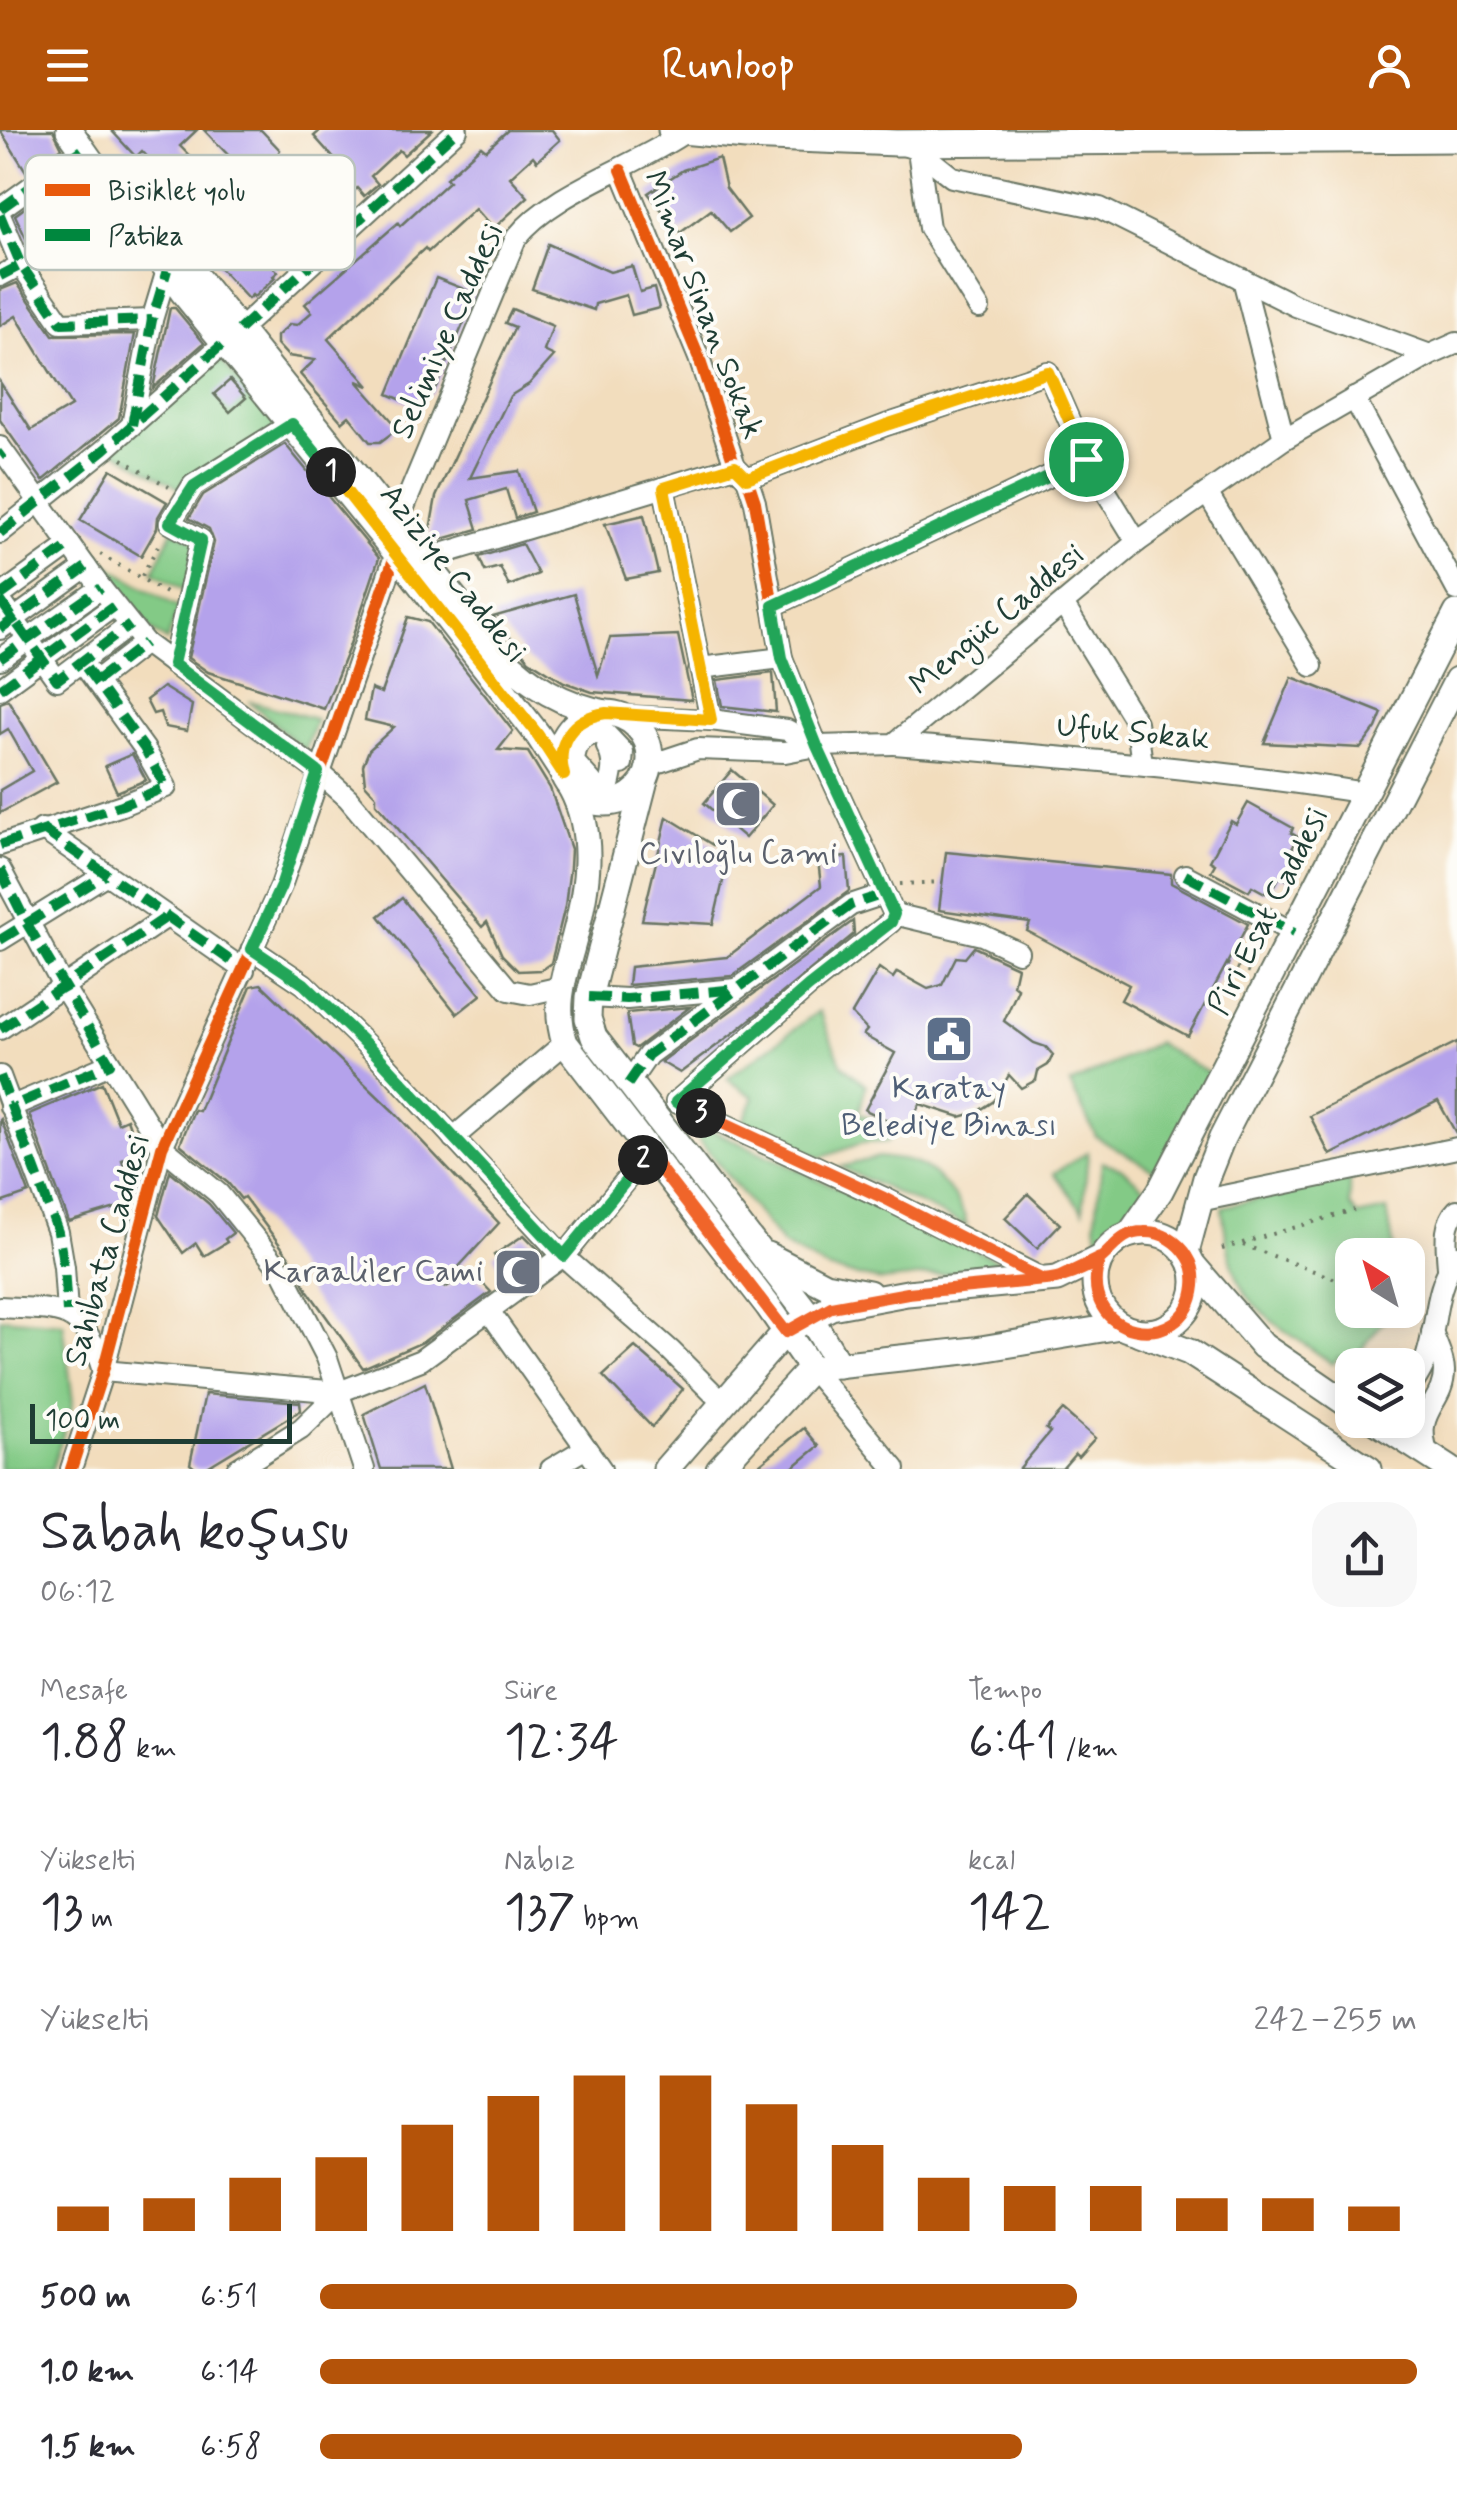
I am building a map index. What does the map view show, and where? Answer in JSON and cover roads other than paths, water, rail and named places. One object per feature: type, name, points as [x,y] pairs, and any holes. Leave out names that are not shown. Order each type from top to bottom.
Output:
[{"type":"main road","points":[[681,131],[908,146],[1457,140]]},
{"type":"main road","name":"Aziziye Caddesi","points":[[167,270],[232,336],[398,524],[500,655],[521,676],[572,706],[614,715]]},
{"type":"main road","name":"Aziziye Caddesi","points":[[187,270],[292,424],[574,776],[584,818],[587,872],[561,987],[558,1018],[565,1043]]},
{"type":"main road","name":"Piri Esat Caddesi","points":[[1130,1234],[1160,1191],[1457,613]]},
{"type":"main road","name":"Piri Esat Caddesi","points":[[1189,1258],[1199,1201],[1222,1138],[1457,680]]},
{"type":"main road","points":[[647,772],[624,799],[600,802],[582,797],[574,776],[560,761],[568,734],[591,716],[614,715],[634,724],[650,750],[647,772],[589,997],[588,1018],[594,1037],[810,1318],[839,1365]]},
{"type":"main road","points":[[565,1043],[811,1368]]},
{"type":"main road","points":[[666,1469],[786,1332],[831,1307],[888,1296],[1056,1279],[1100,1258],[1118,1239],[1146,1232],[1161,1234],[1189,1258],[1263,1346],[1335,1395]]},
{"type":"main road","points":[[756,1248],[825,1284],[888,1296]]},
{"type":"main road","points":[[1100,1258],[1096,1273],[1100,1304],[1128,1328],[1189,1352],[1369,1469]]},
{"type":"main road","points":[[720,1469],[811,1368],[1128,1328],[1150,1332],[1178,1320],[1194,1293],[1189,1258]]},
{"type":"main road","points":[[1402,1438],[1439,1462]]},
{"type":"street","points":[[355,223],[456,130]]},
{"type":"street","name":"Selimiye Caddesi","points":[[398,524],[516,238],[540,213],[621,170],[681,131]]},
{"type":"street","points":[[61,155],[80,137]]},
{"type":"street","points":[[908,146],[964,180],[1100,208],[1296,306],[1430,354]]},
{"type":"street","points":[[908,146],[929,228],[979,308]]},
{"type":"street","name":"Mimar Sinan Sokak","points":[[621,170],[755,502],[782,658],[817,746],[894,914]]},
{"type":"street","points":[[25,189],[0,212],[21,265],[61,323],[152,320]]},
{"type":"street","points":[[0,276],[21,265]]},
{"type":"street","points":[[132,425],[152,320],[167,270]]},
{"type":"street","points":[[0,532],[132,425],[304,270]]},
{"type":"street","points":[[1242,279],[1284,439]]},
{"type":"street","name":"Mengüc Caddesi","points":[[647,772],[698,749],[785,752],[817,746],[894,744],[1137,542],[1207,492],[1284,439],[1430,354],[1457,343]]},
{"type":"street","points":[[425,559],[664,488],[741,472],[1048,372],[1086,459],[1137,542]]},
{"type":"street","points":[[1354,398],[1457,590]]},
{"type":"street","points":[[173,664],[201,540],[170,523],[185,496],[200,481],[292,424]]},
{"type":"street","points":[[1,452],[82,554],[101,588],[145,643],[348,798],[508,990],[530,994],[561,987]]},
{"type":"street","points":[[773,606],[1086,459]]},
{"type":"street","points":[[664,488],[711,720]]},
{"type":"street","points":[[1207,492],[1312,666]]},
{"type":"street","points":[[318,772],[396,552]]},
{"type":"street","points":[[82,554],[0,598],[7,624],[28,639],[56,680],[130,626]]},
{"type":"street","points":[[7,624],[82,554]]},
{"type":"street","points":[[0,659],[101,588]]},
{"type":"street","points":[[1063,604],[1136,722],[1142,763]]},
{"type":"street","points":[[0,689],[114,606]]},
{"type":"street","points":[[96,681],[145,643]]},
{"type":"street","points":[[700,668],[782,658]]},
{"type":"street","points":[[0,845],[166,787],[144,748],[82,661]]},
{"type":"street","points":[[614,715],[711,720],[787,730],[817,746]]},
{"type":"street","points":[[600,802],[592,782],[574,762],[575,748],[594,733],[606,734],[622,752],[622,764]]},
{"type":"street","points":[[574,776],[591,746],[605,744],[611,754],[612,772],[600,802]]},
{"type":"street","name":"Ufuk Sokak","points":[[894,744],[1252,774],[1366,793]]},
{"type":"street","name":"Sahibata Caddesi","points":[[71,1469],[103,1371],[162,1147],[281,886],[318,772]]},
{"type":"street","points":[[42,829],[244,970]]},
{"type":"street","points":[[0,869],[64,988],[162,1147],[220,1194],[284,1274],[328,1358],[364,1469]]},
{"type":"street","points":[[0,940],[105,875]]},
{"type":"street","points":[[1185,875],[1294,933]]},
{"type":"street","points":[[628,1084],[648,1055],[851,905],[882,890]]},
{"type":"street","points":[[1018,952],[982,935],[894,914],[891,922],[808,987],[676,1102],[884,1198],[1043,1280]]},
{"type":"street","points":[[0,1029],[165,918]]},
{"type":"street","points":[[252,949],[304,984],[376,1054],[564,1256],[724,1404]]},
{"type":"street","points":[[589,997],[627,999],[738,988]]},
{"type":"street","points":[[454,1138],[565,1043]]},
{"type":"street","points":[[10,1107],[110,1064]]},
{"type":"street","points":[[0,1076],[58,1232],[66,1312]]},
{"type":"street","points":[[1199,1201],[1457,1148]]},
{"type":"street","points":[[237,1469],[301,1428],[339,1392],[422,1360],[564,1256],[648,1153]]},
{"type":"street","points":[[1425,1356],[1436,1304],[1453,1262],[1446,1229],[1457,1210]]},
{"type":"street","points":[[0,1307],[66,1312],[84,1328],[103,1371],[339,1392]]},
{"type":"street","points":[[489,1311],[602,1469]]},
{"type":"street","points":[[1431,1330],[1444,1368],[1423,1427],[1439,1462]]},
{"type":"street","points":[[811,1368],[896,1469]]},
{"type":"street","points":[[551,1469],[586,1448]]},
{"type":"place","name":"Cıvıloğlu Cami","points":[[738,804]]},
{"type":"place","name":"Karatay Belediye Binası","points":[[949,1039]]},
{"type":"place","name":"Karaaliler Cami","points":[[518,1272]]}]
